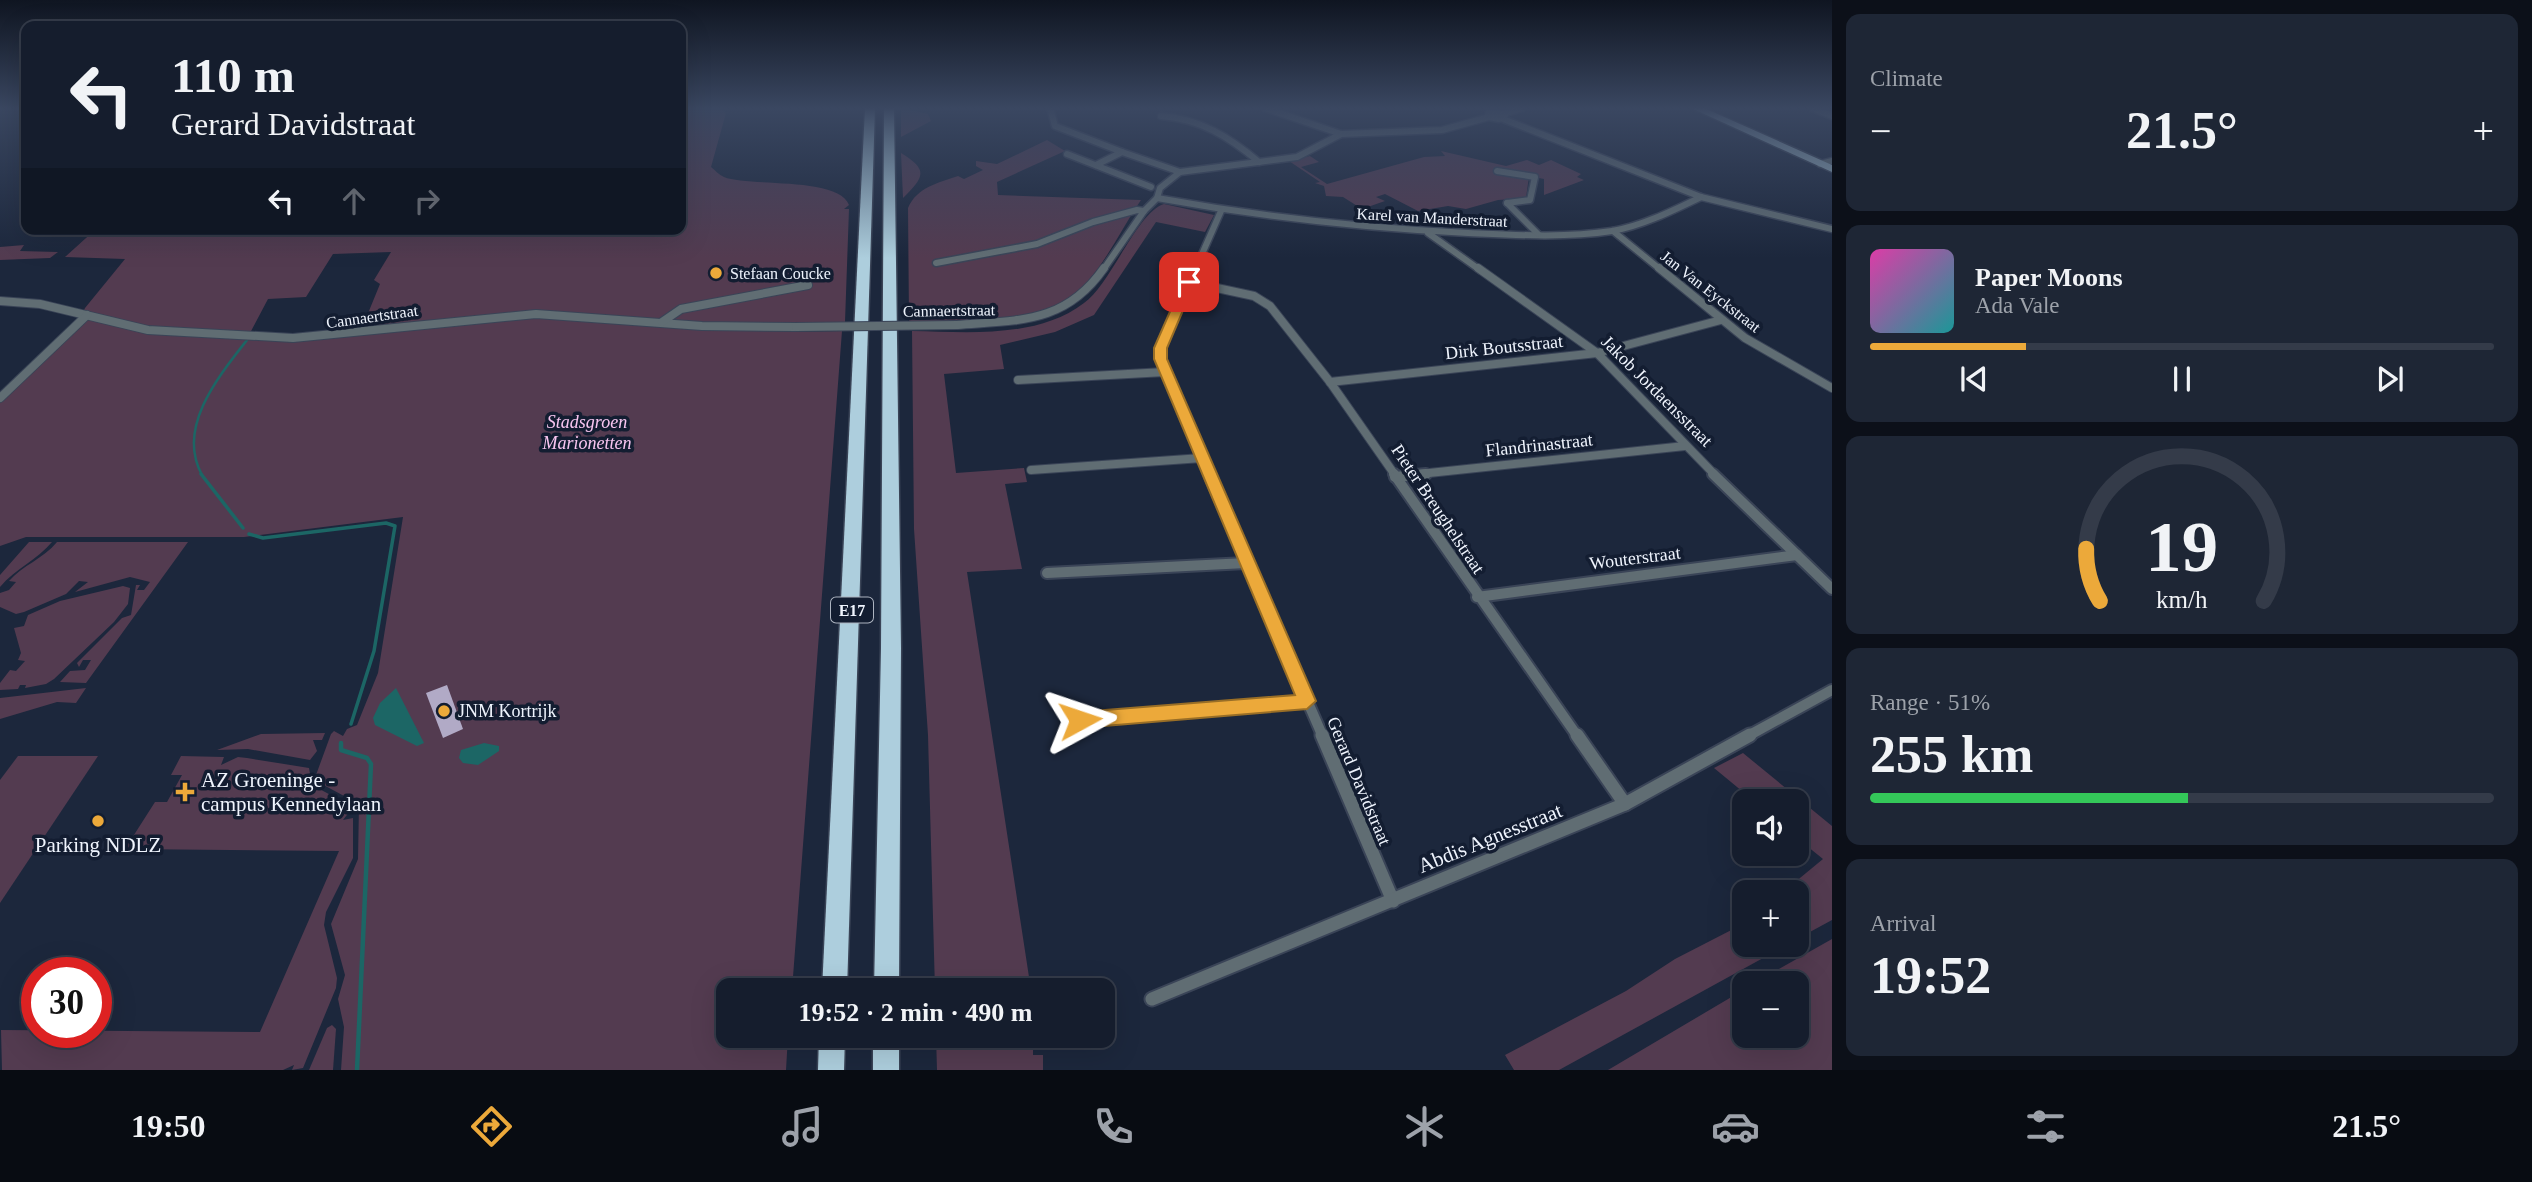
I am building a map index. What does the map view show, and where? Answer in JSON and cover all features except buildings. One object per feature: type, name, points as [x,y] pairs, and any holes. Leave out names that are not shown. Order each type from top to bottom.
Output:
[{"type":"highway","name":"E17","points":[[834,978],[868,158]]},
{"type":"highway","name":"E17","points":[[887,978],[891,648],[889,158]]},
{"type":"highway","points":[[854,198],[864,230]]},
{"type":"highway","points":[[888,265],[898,228]]},
{"type":"highway","points":[[831,1070],[832,1048]]},
{"type":"highway","points":[[886,1048],[886,1070]]},
{"type":"main road","points":[[1807,158],[1832,169]]},
{"type":"street","points":[[1077,158],[1151,187]]},
{"type":"street","points":[[1096,165],[1110,158]]},
{"type":"street","points":[[1139,158],[1180,172],[1290,158]]},
{"type":"street","points":[[1254,158],[1259,162]]},
{"type":"street","points":[[1606,158],[1701,197],[1832,229]]},
{"type":"street","points":[[1820,164],[1832,162]]},
{"type":"street","points":[[1497,171],[1535,177],[1530,200],[1507,202],[1538,234]]},
{"type":"street","name":"Cannaertstraat","points":[[0,301],[40,304],[148,330],[293,338],[510,315],[568,314],[663,322],[796,327],[1009,323],[1041,316],[1067,306],[1092,286],[1144,211],[1157,198],[1160,188],[1180,172]]},
{"type":"street","name":"Karel van Manderstraat","points":[[1157,198],[1291,221],[1427,233],[1538,234],[1613,231],[1660,216],[1701,197]]},
{"type":"street","points":[[936,263],[1023,248],[1093,222],[1144,211]]},
{"type":"street","name":"Gerard Davidstraat","points":[[1222,211],[1160,348],[1165,372],[1393,901]]},
{"type":"street","name":"Jan Van Eyckstraat","points":[[1613,231],[1721,320],[1832,388]]},
{"type":"street","name":"Jakob Jordaensstraat","points":[[1427,233],[1597,353],[1685,446],[1832,589]]},
{"type":"street","name":"Pieter Breughelstraat","points":[[1189,282],[1254,296],[1270,306],[1330,382],[1477,597],[1625,804]]},
{"type":"street","points":[[663,322],[681,309],[808,285]]},
{"type":"street","points":[[0,398],[87,315]]},
{"type":"street","name":"Dirk Boutsstraat","points":[[1330,382],[1597,353],[1721,320]]},
{"type":"street","points":[[1018,380],[1165,372]]},
{"type":"street","name":"Flandrinastraat","points":[[1395,477],[1685,446]]},
{"type":"street","points":[[1031,470],[1202,458]]},
{"type":"street","name":"Wouterstraat","points":[[1477,597],[1797,555]]},
{"type":"street","points":[[1047,573],[1246,563]]},
{"type":"street","name":"Jakob Jordaensstraat","points":[[1813,568],[1832,575]]},
{"type":"street","name":"Abdis Agnesstraat","points":[[1152,999],[1625,804],[1832,690]]},
{"type":"street","points":[[1080,720],[1307,701]]},
{"type":"green space","name":"Stadsgroen Marionetten","points":[[686,158],[714,158],[711,167],[722,176],[736,180],[811,186],[842,196],[849,205],[844,209],[849,209],[845,322],[791,322],[792,332],[842,331],[793,978],[716,978],[716,1048],[787,1048],[786,1070],[341,1070],[344,1027],[338,999],[345,975],[331,924],[358,859],[359,804],[318,782],[316,775],[331,734],[334,731],[343,736],[347,729],[357,725],[378,673],[403,517],[244,537],[26,537],[0,546],[0,403],[77,325],[85,308],[125,259],[65,257],[89,235],[686,235]],"holes":[[[391,252],[374,280],[380,284],[362,328],[282,335],[250,333],[268,299],[306,297],[333,254]]]},
{"type":"green space","points":[[901,158],[908,158],[916,164],[920,174],[903,198]]},
{"type":"green space","points":[[1010,158],[1050,158],[997,182],[998,195],[1141,200],[1096,272],[1071,297],[1051,308],[1004,319],[909,321],[908,208],[923,190],[958,176],[964,179],[983,170],[976,166],[976,161],[997,164]]},
{"type":"green space","points":[[1313,158],[1319,162],[1301,167],[1327,184],[1421,158],[1471,158],[1506,166],[1527,160],[1539,165],[1551,160],[1581,174],[1577,177],[1584,180],[1544,195],[1544,179],[1529,176],[1526,198],[1498,200],[1466,209],[1448,206],[1418,211],[1385,194],[1376,197],[1385,201],[1362,209],[1343,197],[1326,196],[1324,186],[1315,183],[1320,182],[1289,161]]},
{"type":"green space","points":[[1164,204],[1214,215],[1205,232],[1156,222],[1094,315],[1055,332],[1000,345],[1004,369],[944,374],[956,473],[1024,468],[1027,482],[1005,484],[1022,569],[967,572],[1029,978],[935,978],[928,735],[914,529],[912,331],[1001,331],[1045,323],[1065,315],[1094,294],[1144,220]]},
{"type":"green space","points":[[24,245],[20,251],[58,252],[50,258],[0,260],[0,247]]},
{"type":"green space","points":[[29,542],[52,542],[0,587],[0,575]]},
{"type":"green space","points":[[57,542],[188,542],[86,683],[60,682],[70,671],[85,670],[91,660],[83,660],[79,667],[77,663],[122,618],[131,615],[136,585],[140,585],[137,590],[144,590],[150,582],[130,577],[75,592],[88,582],[79,581],[66,594],[24,612],[16,614],[0,607],[0,593],[9,590],[16,582],[9,581]]},
{"type":"green space","points":[[123,586],[130,588],[128,604],[114,622],[54,679],[46,684],[25,688],[26,685],[20,685],[18,689],[0,690],[0,683],[10,670],[16,671],[25,661],[18,660],[21,653],[14,628],[24,626],[28,615],[60,601]]},
{"type":"green space","points":[[86,688],[76,703],[57,702],[0,719],[0,698]]},
{"type":"green space","points":[[325,733],[322,740],[313,740],[317,751],[310,760],[248,749],[217,750],[261,734]]},
{"type":"green space","points":[[1743,753],[1787,789],[1739,789],[1714,768]]},
{"type":"green space","points":[[18,756],[98,756],[0,903],[0,780]]},
{"type":"green space","points":[[181,756],[224,757],[221,765],[238,757],[309,768],[312,785],[353,807],[343,820],[353,818],[353,858],[326,912],[324,925],[337,978],[336,988],[303,1068],[292,1070],[294,1065],[283,1070],[2,1070],[1,1030],[21,1030],[21,1048],[112,1048],[112,1031],[260,1032],[339,851],[125,849],[155,802],[167,802],[182,775],[171,775]]},
{"type":"green space","points":[[1809,807],[1832,826],[1832,920],[1809,932],[1809,880],[1798,880],[1823,859],[1809,848]]},
{"type":"green space","points":[[1732,930],[1732,957],[1765,957],[1740,971],[1732,971],[1732,975],[1559,1070],[1514,1070],[1505,1055],[1626,991],[1675,959]]},
{"type":"green space","points":[[1832,939],[1832,1070],[1608,1070],[1732,997],[1732,1048],[1809,1048],[1809,971],[1775,971],[1800,957],[1809,957],[1809,952]]},
{"type":"green space","points":[[332,1025],[336,1029],[333,1070],[309,1070],[327,1028]]},
{"type":"green space","points":[[936,1048],[1033,1048],[1033,1055],[1043,1055],[1043,1070],[937,1070]]},
{"type":"shaded area","points":[[396,688],[424,743],[417,746],[375,725],[373,718],[380,703]]},
{"type":"shaded area","points":[[484,743],[499,746],[499,751],[478,765],[463,763],[459,758],[461,750]]},
{"type":"waterway","points":[[202,475],[195,457],[197,421],[213,387],[247,340]]},
{"type":"waterway","points":[[201,474],[243,528]]},
{"type":"waterway","points":[[249,534],[263,538],[386,523],[395,526],[374,651],[351,724]]},
{"type":"waterway","points":[[341,743],[341,750],[367,758],[371,764],[357,1070]]},
{"type":"place","name":"Stefaan Coucke","points":[[716,273]]},
{"type":"place","name":"JNM Kortrijk","points":[[444,711]]},
{"type":"place","name":"AZ Groeninge - campus Kennedylaan","points":[[185,792]]},
{"type":"place","name":"Parking NDLZ","points":[[98,821]]},
{"type":"route","points":[[1080,720],[1307,701],[1160,359],[1160,348],[1189,282]]}]
